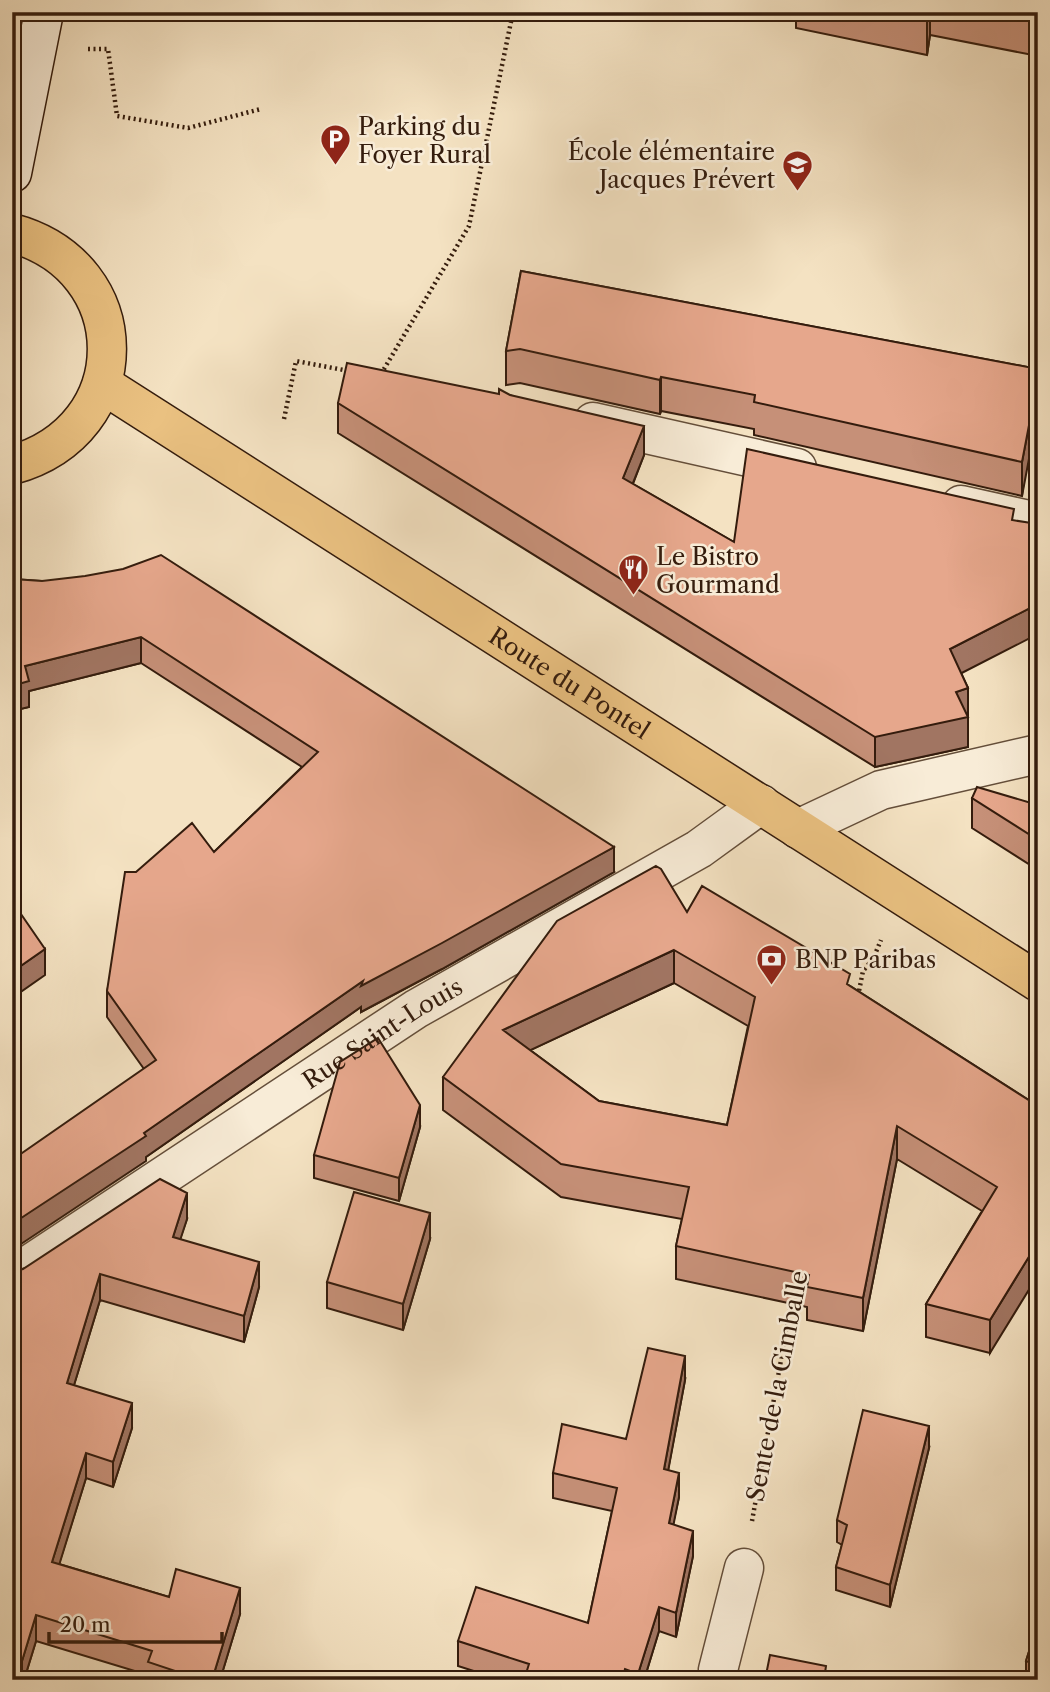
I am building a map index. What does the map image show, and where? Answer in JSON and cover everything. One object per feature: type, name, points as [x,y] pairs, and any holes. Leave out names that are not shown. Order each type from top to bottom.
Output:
[{"type":"main road","points":[[12,233],[34,239],[64,258],[87,283],[102,315],[107,349],[102,384],[88,415],[64,440],[35,459],[12,465]]},
{"type":"main road","name":"Route du Pontel","points":[[102,384],[1038,982]]},
{"type":"street","points":[[12,173],[44,12]]},
{"type":"street","points":[[555,413],[837,477]]},
{"type":"street","points":[[930,498],[1038,522]]},
{"type":"street","points":[[798,829],[881,790],[1038,754]]},
{"type":"street","name":"Rue Saint-Louis","points":[[12,1276],[416,1009],[699,849],[761,804]]},
{"type":"street","points":[[721,1680],[719,1670],[744,1568]]},
{"type":"path","points":[[393,380],[379,377],[469,226],[513,12]]},
{"type":"path","points":[[79,49],[108,49],[117,116],[188,128],[261,108]]},
{"type":"path","points":[[284,419],[296,361],[355,373]]},
{"type":"path","points":[[855,1008],[863,971],[873,958],[902,895]]},
{"type":"path","name":"Sente de la Cimballe","points":[[744,1568],[793,1296]]},
{"type":"building","points":[[883,12],[929,12],[927,21]]},
{"type":"building","points":[[987,12],[1038,12],[1038,22]]},
{"type":"building","points":[[521,271],[1038,369],[1022,462],[754,402],[755,395],[661,377],[660,380],[520,349],[506,351]]},
{"type":"building","points":[[347,363],[499,394],[499,389],[510,395],[644,426],[623,478],[734,542],[747,449],[1014,509],[1012,520],[1038,524],[1038,604],[950,649],[968,688],[956,692],[968,717],[875,737],[338,403]]},
{"type":"building","points":[[161,555],[614,847],[361,986],[363,981],[144,1133],[146,1136],[12,1224],[12,1160],[156,1060],[107,991],[125,872],[136,872],[192,823],[214,852],[318,752],[141,637],[25,666],[29,681],[12,686],[13,579],[42,581],[85,576],[123,569]]},
{"type":"building","points":[[977,787],[1038,805],[1038,840],[972,798]]},
{"type":"building","points":[[656,866],[661,869],[687,912],[702,886],[850,974],[847,984],[1038,1106],[1038,1242],[990,1320],[926,1304],[997,1187],[897,1126],[863,1298],[807,1287],[809,1275],[676,1246],[689,1187],[561,1164],[443,1077],[557,921]],"holes":[[[674,950],[755,997],[727,1125],[599,1101],[503,1030]]]},
{"type":"building","points":[[12,901],[45,949],[12,972]]},
{"type":"building","points":[[378,1038],[420,1105],[399,1178],[314,1155],[340,1062]]},
{"type":"building","points":[[160,1179],[187,1193],[173,1237],[259,1262],[244,1316],[100,1274],[67,1383],[132,1403],[113,1462],[86,1453],[52,1562],[169,1597],[176,1569],[240,1588],[212,1680],[202,1680],[148,1662],[152,1651],[36,1615],[22,1661],[12,1658],[12,1272],[23,1269]]},
{"type":"building","points":[[354,1192],[430,1213],[403,1304],[327,1282]]},
{"type":"building","points":[[648,1348],[685,1356],[664,1469],[679,1473],[669,1523],[693,1531],[676,1613],[659,1607],[638,1674],[625,1669],[622,1680],[524,1680],[529,1664],[458,1641],[476,1587],[588,1623],[617,1488],[553,1473],[562,1424],[626,1439]]},
{"type":"building","points":[[863,1410],[929,1426],[890,1585],[836,1567],[847,1525],[837,1520]]},
{"type":"building","points":[[1038,1623],[1038,1665],[1026,1661]]},
{"type":"building","points":[[770,1655],[826,1666],[824,1680],[765,1680]]},
{"type":"place","name":"Parking du Foyer Rural","points":[[335,167]]},
{"type":"place","name":"École élémentaire Jacques Prévert","points":[[798,192]]},
{"type":"place","name":"Le Bistro Gourmand","points":[[633,597]]},
{"type":"place","name":"BNP Paribas","points":[[772,986]]}]
